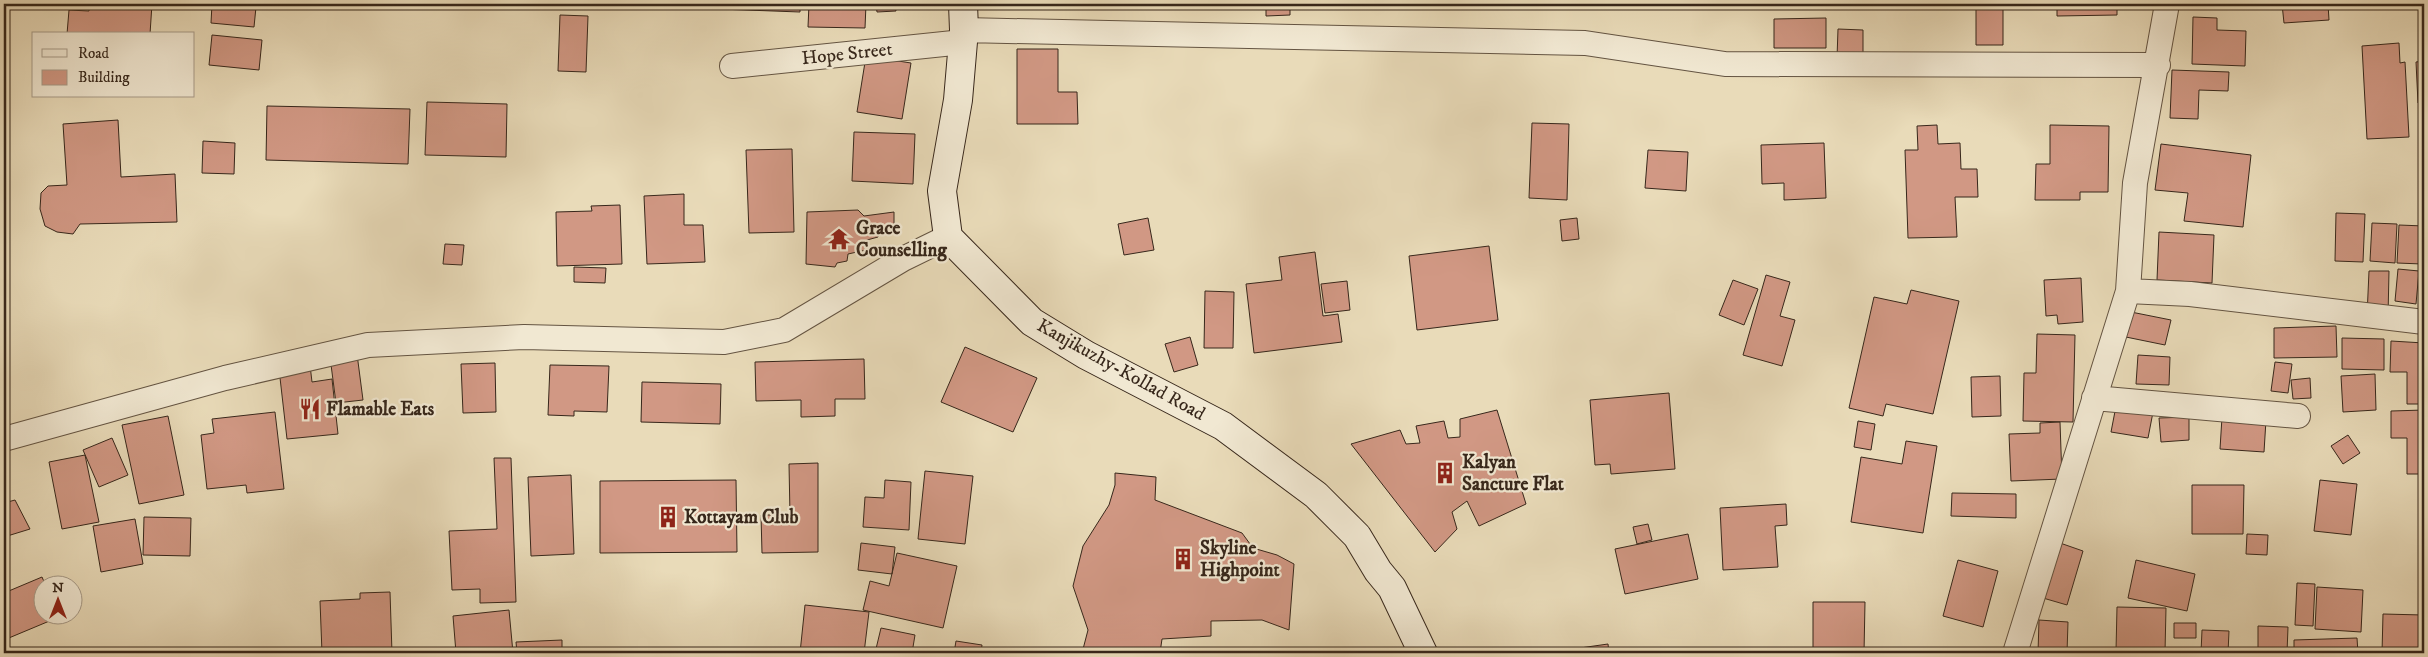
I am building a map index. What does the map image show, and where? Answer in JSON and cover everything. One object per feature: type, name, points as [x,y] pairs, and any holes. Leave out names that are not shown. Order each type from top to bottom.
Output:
[{"type":"main road","points":[[948,237],[942,190],[958,100],[963,25]]},
{"type":"main road","name":"Kanjikuzhy-Kollad Road","points":[[948,237],[1032,322],[1086,355],[1223,426],[1316,495],[1357,536],[1378,571],[1392,588],[1423,653]]},
{"type":"street","points":[[2015,653],[2128,290],[2136,183],[2158,65],[2167,4]]},
{"type":"street","name":"Hope Street","points":[[732,66],[963,25],[1584,44],[1725,64],[2158,65]]},
{"type":"street","points":[[4,439],[225,378],[368,344],[524,337],[724,342],[784,330],[903,259],[948,237]]},
{"type":"street","points":[[2128,290],[2190,294],[2424,322]]},
{"type":"street","points":[[2094,398],[2298,416]]},
{"type":"building","points":[[89,4],[152,4],[150,32],[67,32],[69,10],[89,11]]},
{"type":"building","points":[[212,4],[256,7],[254,27],[211,23]]},
{"type":"building","points":[[719,4],[800,4],[800,12],[719,9]]},
{"type":"building","points":[[809,4],[866,4],[865,28],[808,27]]},
{"type":"building","points":[[876,4],[895,4],[896,11],[877,12]]},
{"type":"building","points":[[1266,4],[1290,4],[1290,15],[1266,16]]},
{"type":"building","points":[[1786,4],[1818,4],[1818,9],[1786,9]]},
{"type":"building","points":[[1976,4],[2117,4],[2117,15],[2057,16],[2057,9],[2003,9],[2003,45],[1976,45]]},
{"type":"building","points":[[2282,4],[2328,4],[2329,20],[2284,23]]},
{"type":"building","points":[[560,15],[588,16],[586,72],[558,71]]},
{"type":"building","points":[[2193,17],[2217,18],[2217,30],[2246,31],[2245,66],[2192,64]]},
{"type":"building","points":[[1826,18],[1826,48],[1774,48],[1774,19]]},
{"type":"building","points":[[1838,29],[1863,30],[1863,59],[1837,58]]},
{"type":"building","points":[[212,35],[262,40],[259,70],[209,65]]},
{"type":"building","points":[[2399,43],[2400,63],[2405,62],[2409,137],[2367,139],[2362,46]]},
{"type":"building","points":[[1017,49],[1058,49],[1058,92],[1077,92],[1078,124],[1017,124]]},
{"type":"building","points":[[866,56],[911,63],[902,119],[857,112]]},
{"type":"building","points":[[2424,61],[2424,103],[2418,103],[2416,62]]},
{"type":"building","points":[[2172,70],[2229,72],[2228,91],[2199,90],[2198,119],[2170,118]]},
{"type":"building","points":[[427,102],[507,104],[506,157],[425,155]]},
{"type":"building","points":[[267,106],[410,109],[408,164],[266,160]]},
{"type":"building","points":[[118,120],[121,177],[175,174],[177,222],[80,224],[73,234],[57,232],[45,226],[40,209],[41,193],[48,186],[67,185],[63,124]]},
{"type":"building","points":[[1532,123],[1569,124],[1567,200],[1529,198]]},
{"type":"building","points":[[1937,125],[1938,144],[1960,143],[1961,169],[1977,169],[1978,197],[1955,197],[1957,237],[1908,238],[1905,150],[1918,150],[1917,126]]},
{"type":"building","points":[[2050,125],[2109,126],[2108,192],[2080,192],[2080,200],[2035,200],[2036,164],[2050,164]]},
{"type":"building","points":[[854,132],[915,134],[913,184],[852,181]]},
{"type":"building","points":[[203,141],[235,143],[234,174],[202,173]]},
{"type":"building","points":[[1824,143],[1826,198],[1784,200],[1784,183],[1762,184],[1761,145]]},
{"type":"building","points":[[2161,144],[2251,155],[2243,227],[2184,221],[2188,193],[2155,190]]},
{"type":"building","points":[[792,149],[794,232],[749,233],[746,150]]},
{"type":"building","points":[[1648,150],[1688,152],[1686,191],[1645,188]]},
{"type":"building","points":[[684,194],[684,225],[703,225],[705,262],[647,264],[644,196]]},
{"type":"building","points":[[620,205],[622,264],[557,266],[556,212],[592,211],[591,206]]},
{"type":"building","name":"Grace Counselling","points":[[858,210],[864,216],[894,212],[894,229],[878,228],[878,237],[867,240],[866,250],[848,254],[847,261],[837,263],[835,267],[806,264],[807,212]]},
{"type":"building","points":[[2336,213],[2365,214],[2363,262],[2335,261]]},
{"type":"building","points":[[1148,218],[1154,250],[1124,255],[1118,224]]},
{"type":"building","points":[[1577,218],[1579,239],[1562,241],[1560,220]]},
{"type":"building","points":[[2372,223],[2397,224],[2395,263],[2370,261]]},
{"type":"building","points":[[2399,225],[2424,226],[2422,264],[2397,263]]},
{"type":"building","points":[[2159,232],[2214,235],[2212,283],[2157,280]]},
{"type":"building","points":[[445,244],[464,245],[462,265],[443,264]]},
{"type":"building","points":[[1489,246],[1498,320],[1417,330],[1409,256]]},
{"type":"building","points":[[1315,252],[1323,316],[1338,314],[1342,342],[1254,353],[1246,284],[1282,280],[1279,257]]},
{"type":"building","points":[[574,267],[606,268],[605,283],[574,282]]},
{"type":"building","points":[[2398,269],[2419,271],[2416,304],[2395,301]]},
{"type":"building","points":[[2369,271],[2389,271],[2388,317],[2367,316]]},
{"type":"building","points":[[1766,275],[1790,282],[1780,316],[1795,320],[1782,366],[1743,355]]},
{"type":"building","points":[[2081,278],[2083,322],[2058,324],[2057,315],[2046,316],[2044,280]]},
{"type":"building","points":[[1733,280],[1758,289],[1744,325],[1719,315]]},
{"type":"building","points":[[1347,281],[1350,310],[1325,313],[1321,284]]},
{"type":"building","points":[[1911,290],[1959,301],[1933,414],[1886,404],[1883,416],[1849,408],[1874,297],[1907,304]]},
{"type":"building","points":[[1205,291],[1234,292],[1233,348],[1204,348]]},
{"type":"building","points":[[2126,311],[2171,320],[2165,345],[2121,336]]},
{"type":"building","points":[[2336,326],[2337,357],[2274,358],[2274,328]]},
{"type":"building","points":[[2037,334],[2075,335],[2073,422],[2023,421],[2024,373],[2036,373]]},
{"type":"building","points":[[1190,337],[1198,365],[1174,372],[1165,344]]},
{"type":"building","points":[[2342,338],[2384,339],[2384,370],[2342,369]]},
{"type":"building","points":[[2391,341],[2424,343],[2424,404],[2407,404],[2407,372],[2390,372]]},
{"type":"building","points":[[965,347],[1037,378],[1013,432],[941,402]]},
{"type":"building","points":[[357,354],[363,400],[336,403],[330,357]]},
{"type":"building","points":[[2138,355],[2170,357],[2169,385],[2136,384]]},
{"type":"building","points":[[864,359],[865,399],[835,399],[835,416],[801,417],[801,400],[756,401],[755,362]]},
{"type":"building","points":[[2275,362],[2292,364],[2288,393],[2271,391]]},
{"type":"building","points":[[495,363],[496,412],[463,413],[461,364]]},
{"type":"building","points":[[310,365],[312,382],[332,379],[338,434],[287,439],[279,369]]},
{"type":"building","points":[[550,365],[609,366],[607,412],[574,411],[574,416],[548,415]]},
{"type":"building","points":[[2375,374],[2376,410],[2343,412],[2341,376]]},
{"type":"building","points":[[2000,376],[2001,416],[1972,417],[1971,377]]},
{"type":"building","points":[[2310,378],[2311,398],[2293,399],[2291,380]]},
{"type":"building","points":[[642,382],[721,384],[720,424],[641,422]]},
{"type":"building","points":[[1669,393],[1675,469],[1611,474],[1610,464],[1595,465],[1590,400]]},
{"type":"building","points":[[2117,401],[2154,407],[2148,438],[2111,432]]},
{"type":"building","name":"Kalyan Sancture Flat","points":[[1497,410],[1526,504],[1479,526],[1467,501],[1452,512],[1457,529],[1435,552],[1351,444],[1400,430],[1406,444],[1420,443],[1416,426],[1444,421],[1448,438],[1460,437],[1460,419]]},
{"type":"building","points":[[2424,410],[2424,474],[2407,474],[2407,438],[2391,438],[2391,411]]},
{"type":"building","points":[[275,412],[284,489],[247,493],[246,485],[207,489],[201,435],[214,433],[212,419]]},
{"type":"building","points":[[168,416],[184,495],[139,504],[122,425]]},
{"type":"building","points":[[2189,417],[2189,440],[2161,442],[2159,418]]},
{"type":"building","points":[[2222,417],[2266,420],[2264,452],[2220,449]]},
{"type":"building","points":[[1858,421],[1875,424],[1871,450],[1854,447]]},
{"type":"building","points":[[2060,422],[2062,479],[2011,481],[2009,434],[2040,433],[2040,423]]},
{"type":"building","points":[[2348,435],[2360,453],[2343,464],[2331,446]]},
{"type":"building","points":[[112,438],[128,475],[99,487],[83,450]]},
{"type":"building","points":[[1906,441],[1937,446],[1923,533],[1851,522],[1861,457],[1902,464]]},
{"type":"building","points":[[85,455],[99,522],[62,529],[49,462]]},
{"type":"building","points":[[494,458],[511,458],[516,602],[480,603],[480,589],[452,590],[449,531],[497,529]]},
{"type":"building","points":[[818,463],[818,552],[762,553],[761,515],[790,515],[789,464]]},
{"type":"building","points":[[925,471],[973,476],[965,544],[918,539]]},
{"type":"building","name":"Skyline Highpoint","points":[[1115,473],[1156,477],[1155,500],[1242,533],[1253,548],[1277,555],[1294,564],[1289,630],[1262,620],[1211,621],[1211,636],[1162,639],[1160,653],[1082,653],[1088,630],[1073,586],[1083,546],[1109,505],[1115,485]]},
{"type":"building","points":[[571,475],[574,554],[531,556],[528,477]]},
{"type":"building","name":"Kottayam Club","points":[[736,480],[737,552],[600,553],[600,481]]},
{"type":"building","points":[[885,480],[911,482],[909,530],[863,527],[865,497],[884,498]]},
{"type":"building","points":[[2320,480],[2357,484],[2351,535],[2314,531]]},
{"type":"building","points":[[2192,485],[2244,485],[2243,534],[2192,534]]},
{"type":"building","points":[[1952,493],[2016,494],[2016,518],[1951,516]]},
{"type":"building","points":[[15,500],[30,529],[4,537],[4,503]]},
{"type":"building","points":[[1786,504],[1787,525],[1775,526],[1778,567],[1723,570],[1720,508]]},
{"type":"building","points":[[144,517],[191,518],[190,556],[143,555]]},
{"type":"building","points":[[135,519],[143,564],[101,572],[93,526]]},
{"type":"building","points":[[1648,524],[1652,540],[1637,544],[1633,527]]},
{"type":"building","points":[[1688,534],[1698,579],[1625,594],[1615,549]]},
{"type":"building","points":[[2247,534],[2268,535],[2267,555],[2246,554]]},
{"type":"building","points":[[861,543],[895,547],[892,574],[858,570]]},
{"type":"building","points":[[2060,543],[2083,551],[2067,605],[2043,598]]},
{"type":"building","points":[[897,553],[957,566],[943,628],[863,610],[870,581],[889,586]]},
{"type":"building","points":[[1958,560],[1998,571],[1983,627],[1943,616]]},
{"type":"building","points":[[2136,560],[2195,574],[2187,611],[2128,598]]},
{"type":"building","points":[[32,581],[32,624],[42,624],[4,640],[4,593]]},
{"type":"building","points":[[2297,583],[2315,584],[2313,626],[2295,625]]},
{"type":"building","points":[[2317,587],[2363,590],[2361,632],[2315,629]]},
{"type":"building","points":[[390,592],[392,653],[322,653],[320,601],[360,599],[360,593]]},
{"type":"building","points":[[1813,602],[1865,602],[1864,653],[1813,653]]},
{"type":"building","points":[[805,605],[869,612],[864,653],[800,653]]},
{"type":"building","points":[[2117,607],[2166,608],[2165,652],[2116,651]]},
{"type":"building","points":[[509,610],[513,653],[456,653],[453,616]]},
{"type":"building","points":[[2383,614],[2423,615],[2422,653],[2382,653]]},
{"type":"building","points":[[2039,620],[2068,622],[2067,653],[2038,653]]},
{"type":"building","points":[[2174,623],[2196,623],[2196,638],[2174,638]]},
{"type":"building","points":[[2258,626],[2288,627],[2287,653],[2258,653]]},
{"type":"building","points":[[881,628],[915,635],[912,653],[875,653]]},
{"type":"building","points":[[2202,630],[2229,631],[2228,653],[2201,653]]},
{"type":"building","points":[[2357,638],[2358,653],[2294,653],[2294,640]]},
{"type":"building","points":[[562,640],[562,653],[517,653],[516,642]]},
{"type":"building","points":[[956,641],[982,645],[981,653],[954,653]]},
{"type":"building","points":[[1608,644],[1609,653],[1574,653],[1573,649]]},
{"type":"place","name":"Grace Counselling","points":[[839,239]]},
{"type":"place","name":"Flamable Eats","points":[[310,409]]},
{"type":"place","name":"Kalyan Sancture Flat","points":[[1445,473]]},
{"type":"place","name":"Kottayam Club","points":[[668,517]]},
{"type":"place","name":"Skyline Highpoint","points":[[1183,559]]}]
